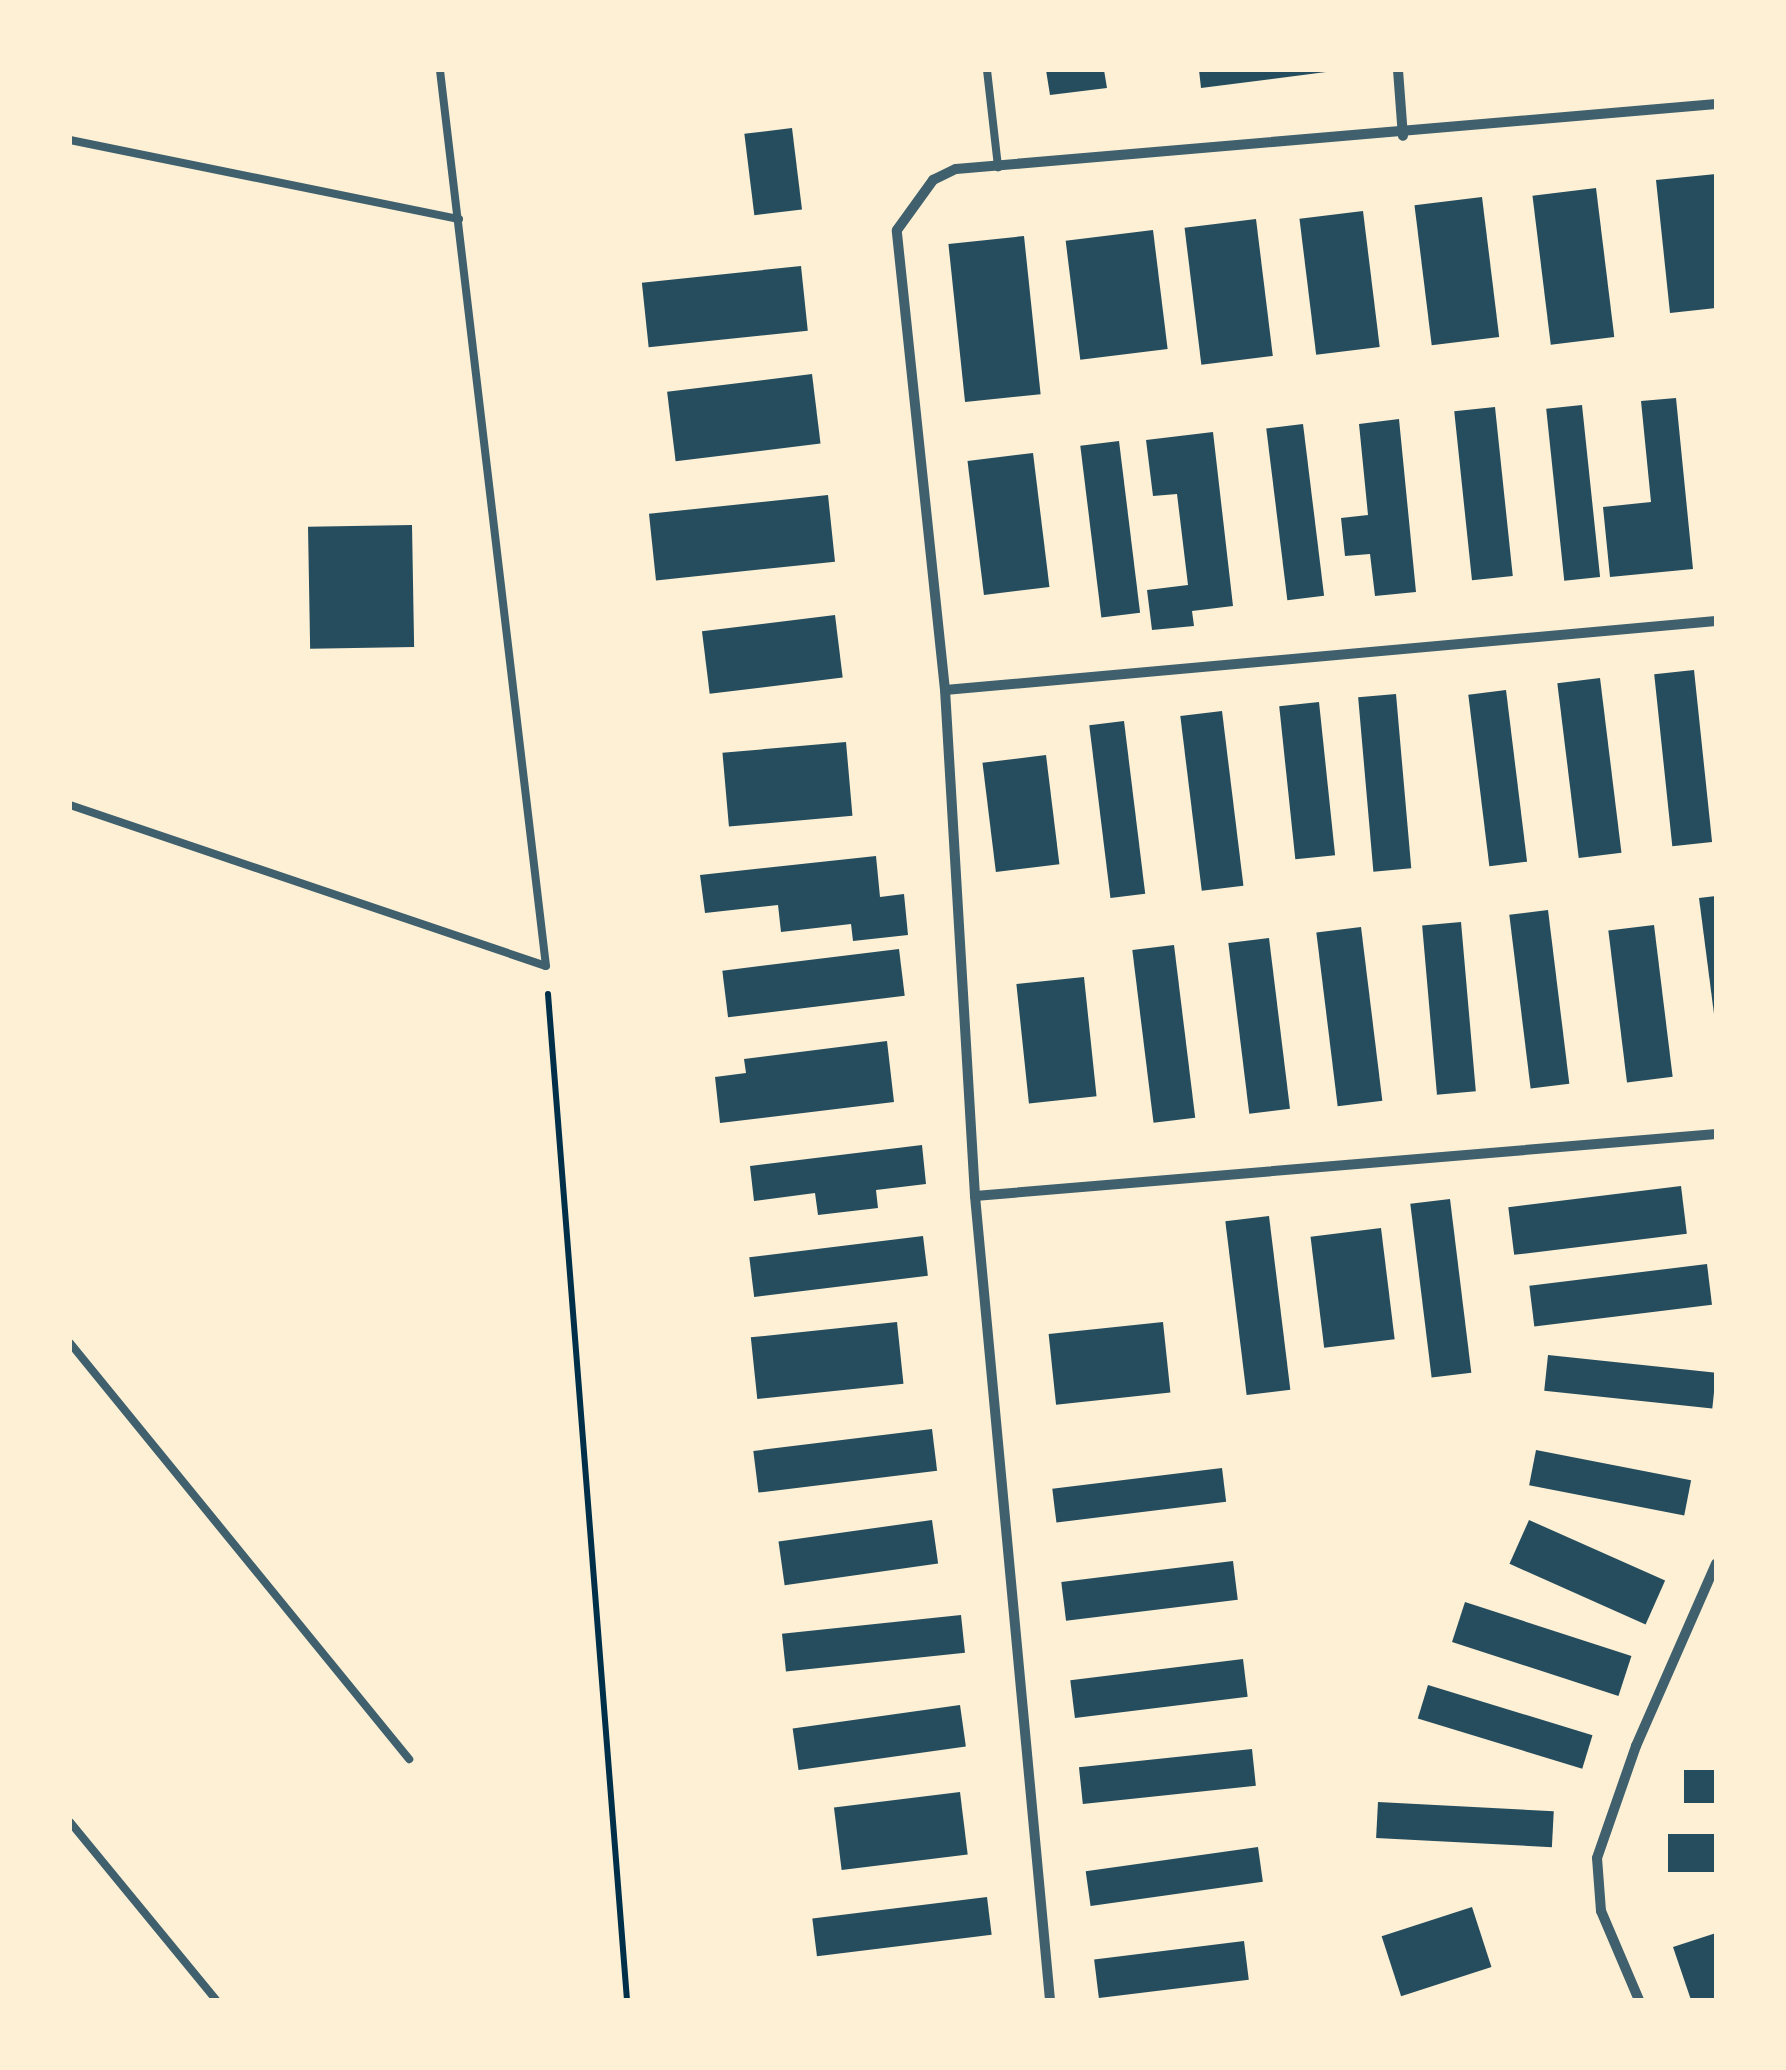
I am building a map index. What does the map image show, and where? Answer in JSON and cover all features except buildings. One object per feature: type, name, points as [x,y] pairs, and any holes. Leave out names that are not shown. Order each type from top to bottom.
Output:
[{"type":"street","points":[[1398,70],[1404,136]]},
{"type":"street","points":[[1050,2000],[975,1196],[945,690],[896,230],[933,180],[956,169],[1404,136],[1716,104]]},
{"type":"street","points":[[945,690],[1716,621]]},
{"type":"street","points":[[975,1196],[1716,1134]]},
{"type":"street","points":[[1639,2000],[1601,1911],[1597,1858],[1636,1746],[1716,1564]]},
{"type":"lane","points":[[70,805],[546,966],[440,70]]},
{"type":"lane","points":[[988,70],[998,166]]},
{"type":"lane","points":[[70,140],[459,220]]},
{"type":"lane","points":[[70,1343],[409,1759]]},
{"type":"lane","points":[[70,1822],[216,2000]]},
{"type":"path","points":[[546,966],[626,2000]]}]
